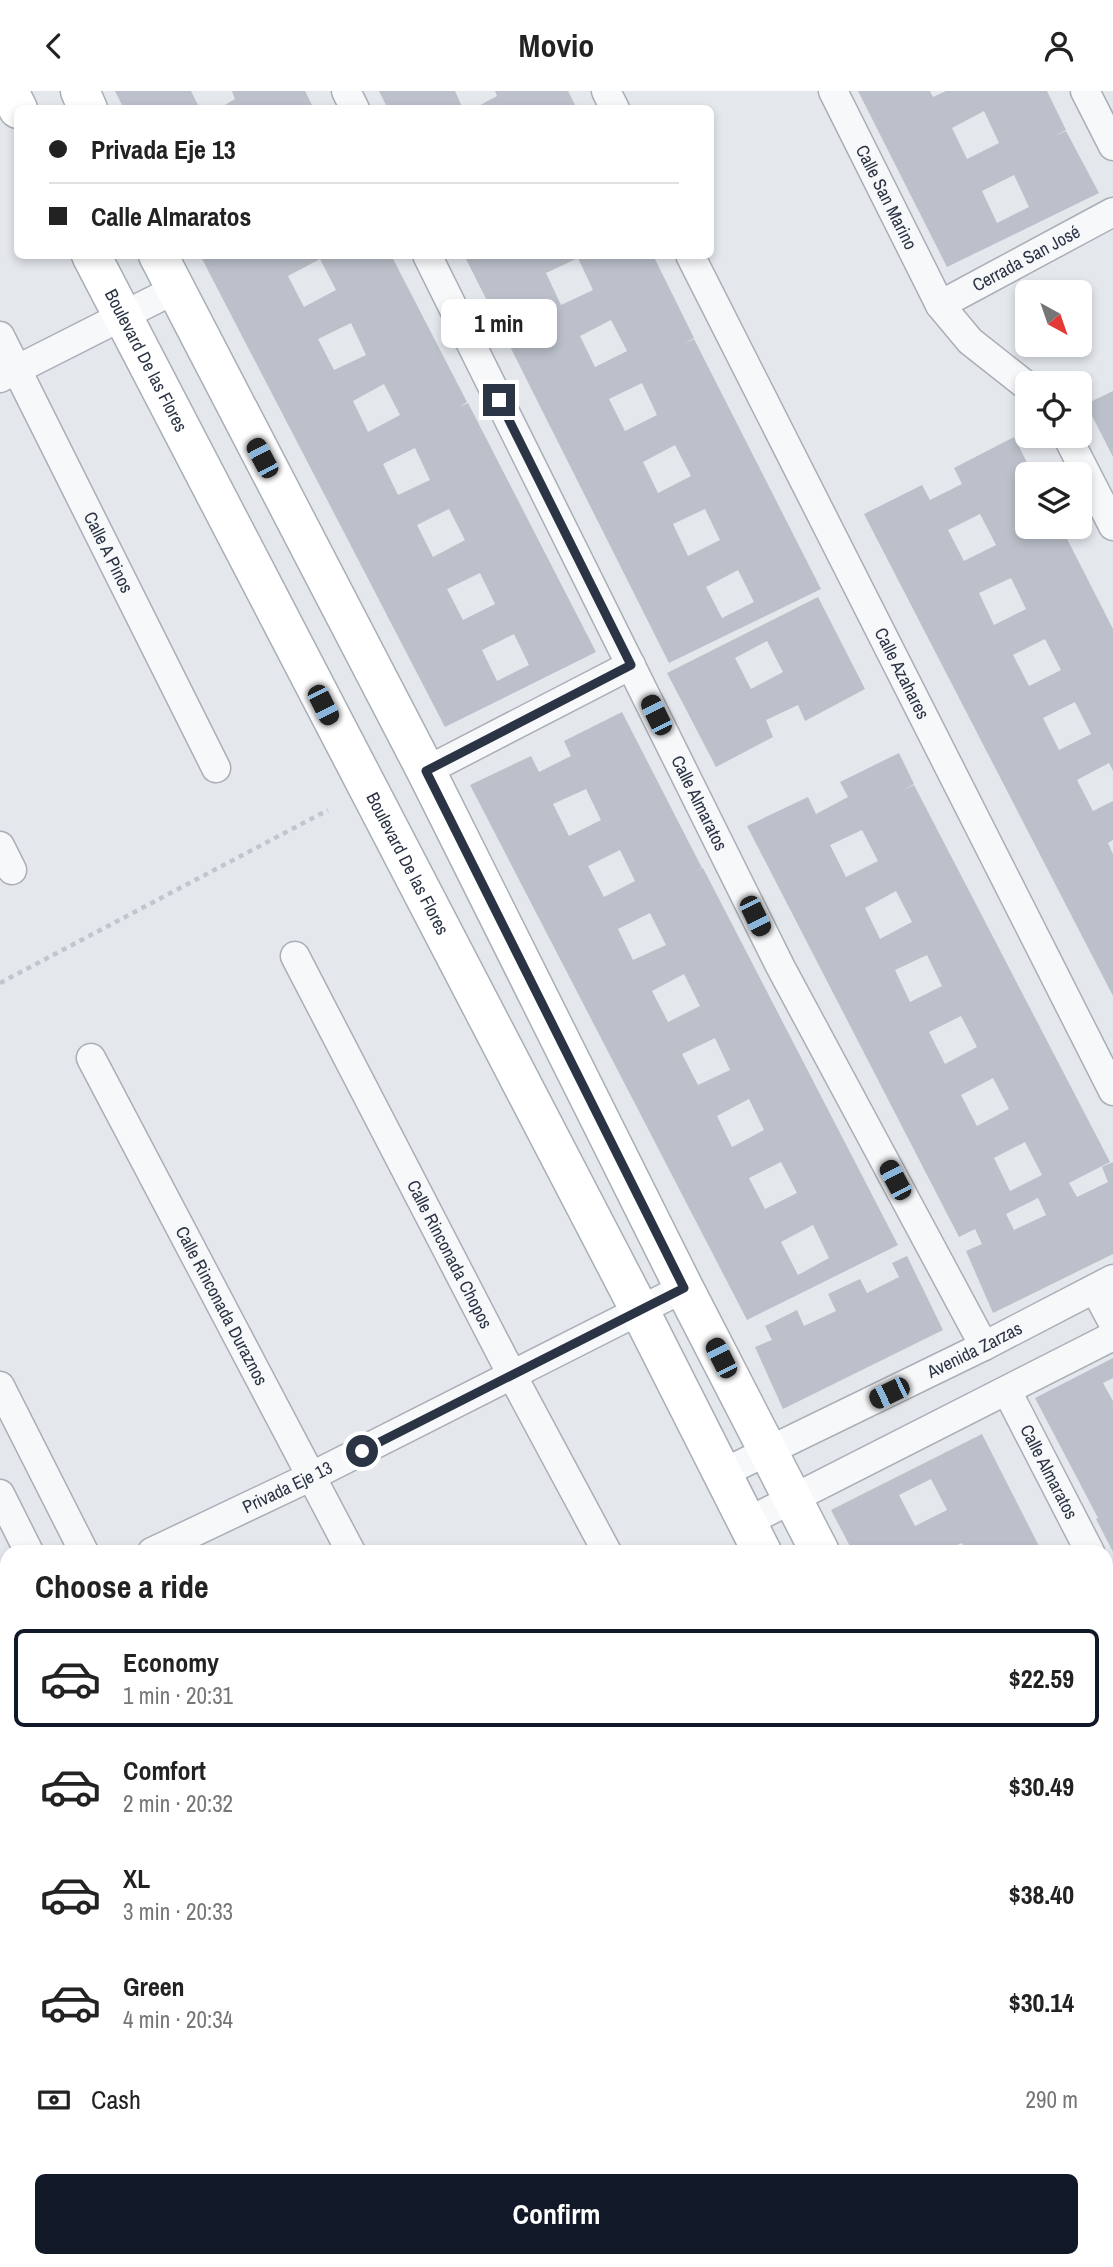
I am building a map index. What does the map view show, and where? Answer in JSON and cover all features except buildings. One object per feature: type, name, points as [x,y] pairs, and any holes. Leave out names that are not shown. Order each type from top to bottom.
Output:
[{"type":"street","name":"Calle San Marino","points":[[833,91],[940,305],[970,341],[1015,377]]},
{"type":"street","points":[[1085,91],[1113,146]]},
{"type":"street","name":"Cerrada San José","points":[[940,305],[1113,212]]},
{"type":"street","name":"Boulevard De las Flores","points":[[92,259],[723,1473]]},
{"type":"street","points":[[160,259],[426,771],[684,1288],[817,1545]]},
{"type":"street","name":"Calle Almaratos","points":[[430,259],[780,966],[984,1346]]},
{"type":"street","name":"Calle Azahares","points":[[692,259],[1113,1091]]},
{"type":"street","points":[[8,373],[174,290]]},
{"type":"street","name":"Calle A Pinos","points":[[0,336],[8,373],[216,768]]},
{"type":"street","points":[[1073,448],[1113,526]]},
{"type":"street","points":[[426,771],[631,665]]},
{"type":"street","name":"Calle Rinconada Chopos","points":[[295,956],[603,1545]]},
{"type":"street","name":"Calle Rinconada Duraznos","points":[[91,1058],[347,1545]]},
{"type":"street","points":[[1104,1284],[1113,1323]]},
{"type":"street","name":"Avenida Zarzas","points":[[723,1473],[984,1346],[1104,1284]]},
{"type":"street","name":"Privada Eje 13","points":[[167,1545],[312,1476],[684,1288]]},
{"type":"street","points":[[723,1473],[755,1537],[794,1499],[1113,1336]]},
{"type":"street","points":[[0,1386],[80,1545]]},
{"type":"street","name":"Calle Almaratos","points":[[1007,1391],[1086,1545]]},
{"type":"street","points":[[0,1494],[26,1545]]},
{"type":"path","points":[[0,983],[328,810]]},
{"type":"route","points":[[362,1451],[684,1288],[426,771],[631,665],[499,400]]}]
